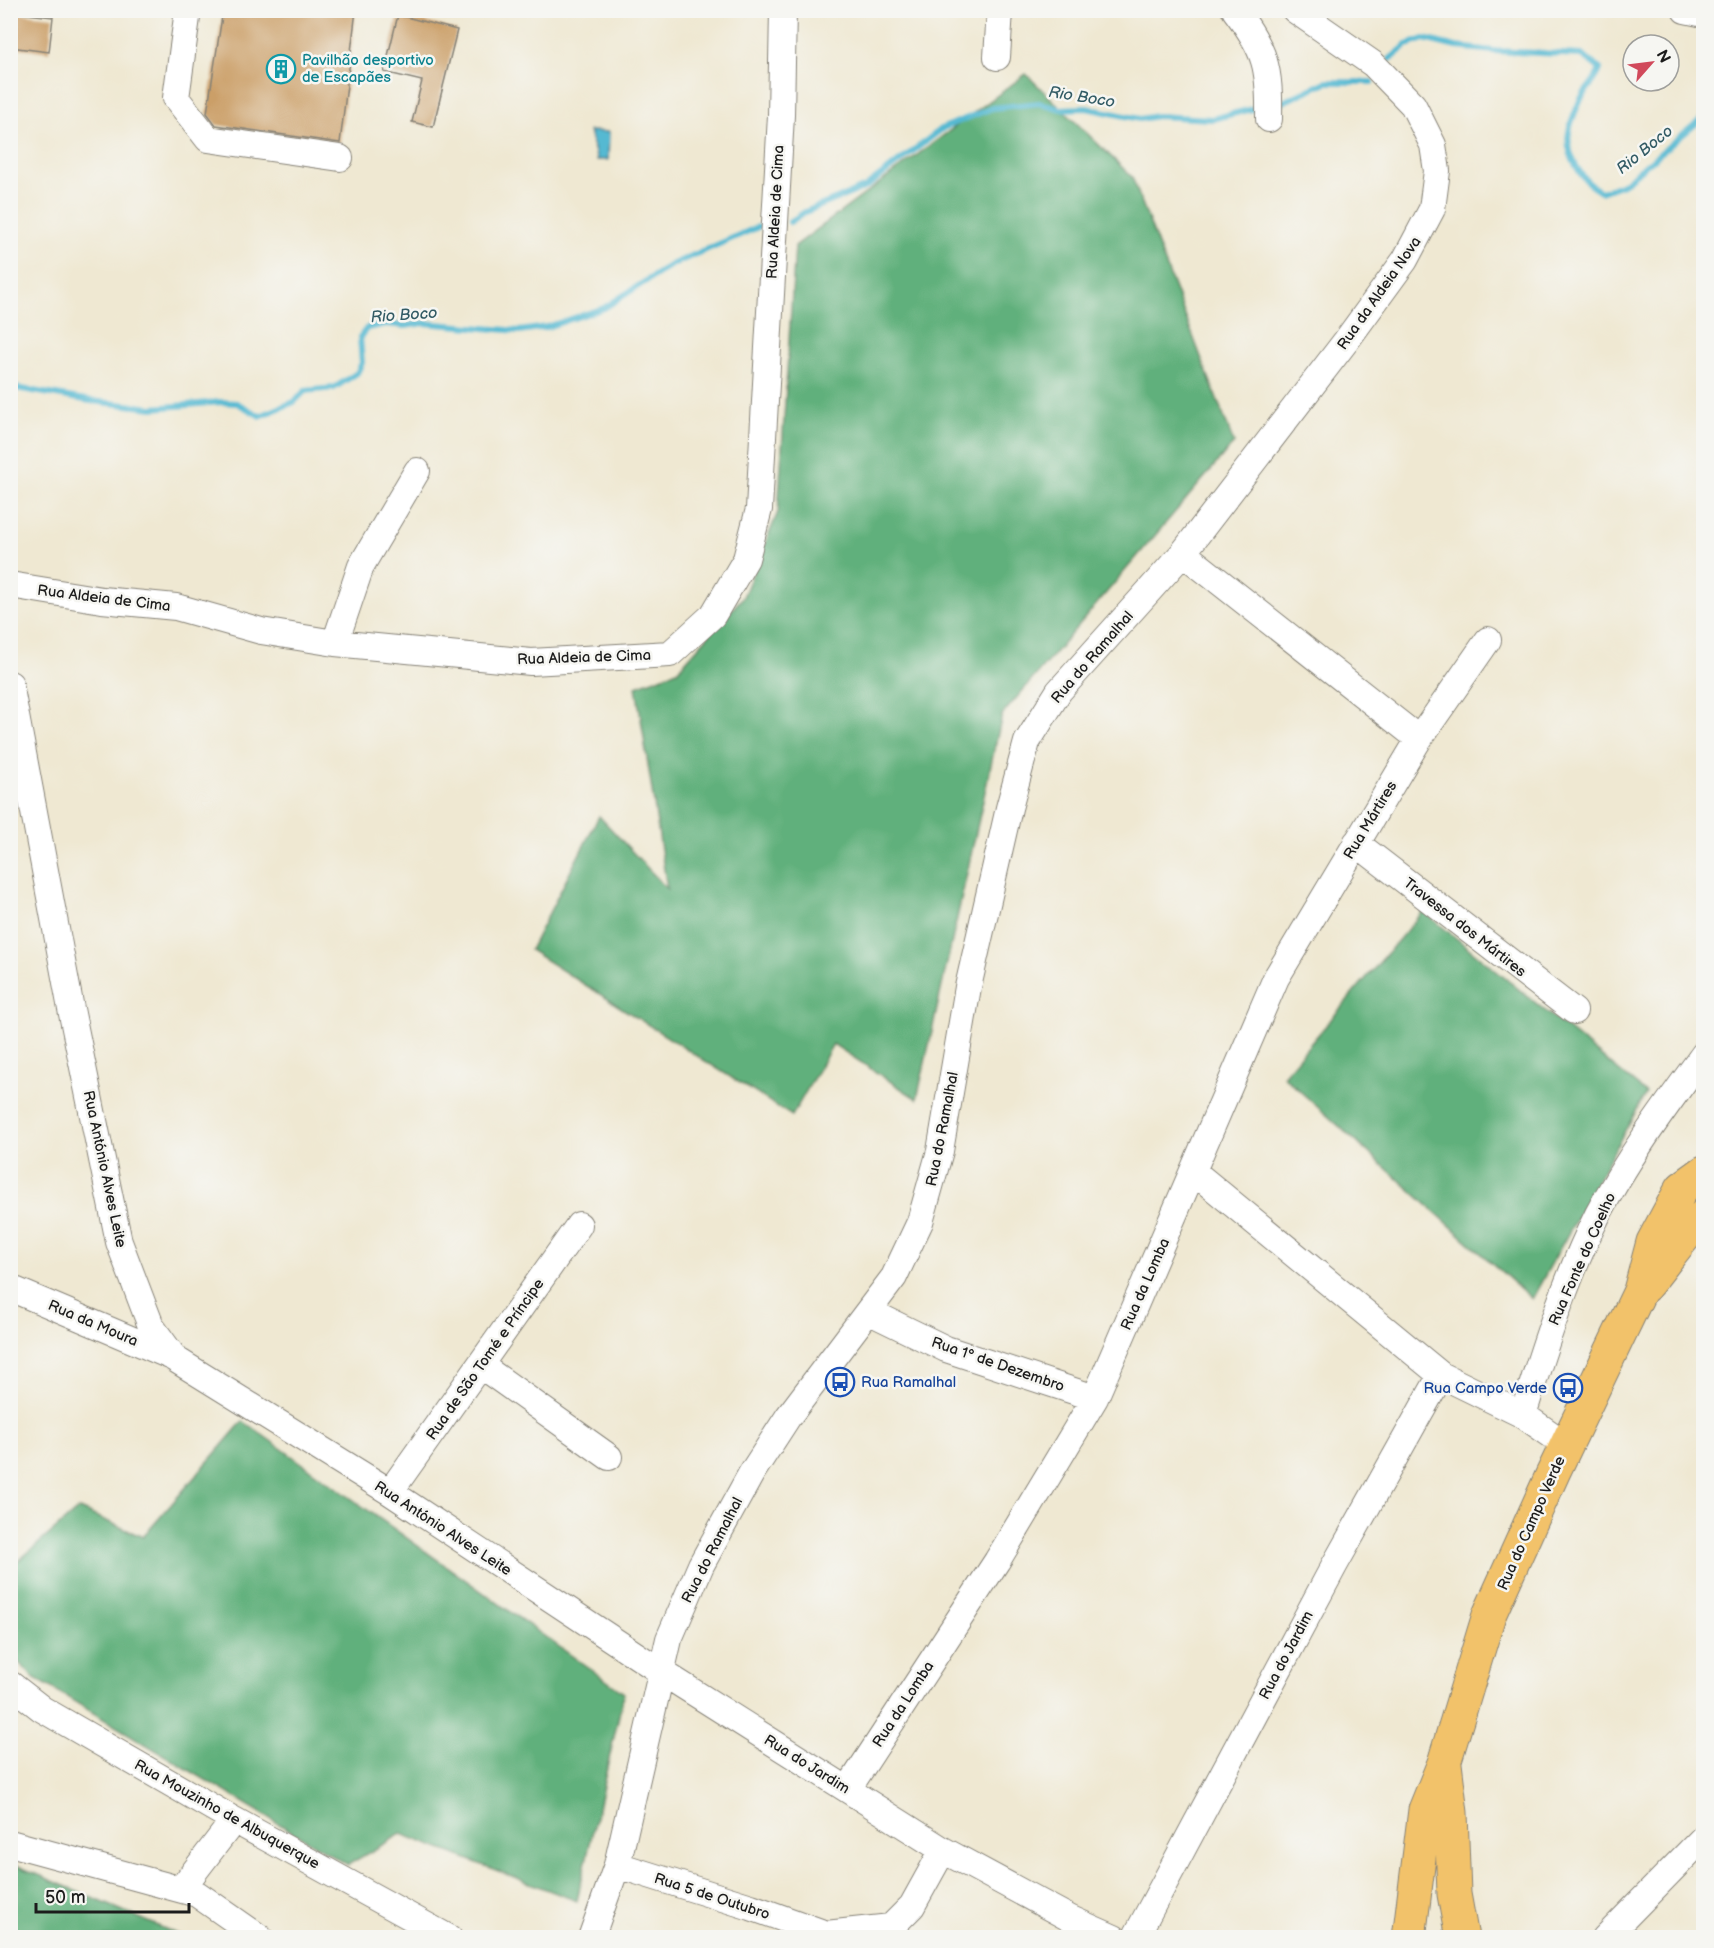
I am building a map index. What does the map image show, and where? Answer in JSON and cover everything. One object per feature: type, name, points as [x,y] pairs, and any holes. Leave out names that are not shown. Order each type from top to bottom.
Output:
[{"type":"main road","name":"Rua do Campo Verde","points":[[1409,1938],[1425,1810],[1444,1762],[1489,1615],[1566,1445],[1640,1291],[1653,1242],[1682,1188],[1704,1172]]},
{"type":"main road","name":"Rua do Campo Verde","points":[[1640,1291],[1670,1258],[1693,1226],[1704,1216]]},
{"type":"main road","name":"Rua do Campo Verde","points":[[1444,1762],[1451,1813],[1454,1894],[1462,1938]]},
{"type":"street","points":[[188,10],[176,98],[208,139],[340,158]]},
{"type":"street","name":"Rua Aldeia de Cima","points":[[10,585],[102,600],[176,606],[261,631],[335,643],[531,662],[670,654],[713,615],[746,559],[759,509],[781,115],[783,10]]},
{"type":"street","points":[[997,57],[1000,10]]},
{"type":"street","points":[[1235,10],[1263,54],[1268,71],[1269,118]]},
{"type":"street","name":"Rua da Aldeia Nova","points":[[1183,554],[1405,260],[1432,209],[1437,171],[1433,145],[1413,105],[1373,64],[1295,10]]},
{"type":"street","points":[[1685,10],[1704,14]]},
{"type":"street","points":[[335,643],[361,566],[417,471]]},
{"type":"street","points":[[1183,554],[1419,739]]},
{"type":"street","name":"Rua do Ramalhal","points":[[591,1938],[617,1866],[669,1639],[700,1565],[751,1474],[788,1417],[870,1312],[894,1277],[910,1246],[932,1187],[968,987],[1008,808],[1027,742],[1059,691],[1183,554]]},
{"type":"street","name":"Rua Mártires","points":[[1194,1172],[1276,978],[1419,739],[1488,640]]},
{"type":"street","name":"Rua António Alves Leite","points":[[10,684],[67,986],[119,1242],[151,1326],[175,1359],[390,1492],[660,1671]]},
{"type":"street","name":"Travessa dos Mártires","points":[[1356,843],[1574,1011]]},
{"type":"street","name":"Rua Fonte do Coelho","points":[[1523,1415],[1548,1336],[1598,1215],[1636,1148],[1704,1054]]},
{"type":"street","points":[[1194,1172],[1441,1375],[1523,1415],[1566,1445]]},
{"type":"street","name":"Rua da Lomba","points":[[848,1789],[997,1561],[1095,1398],[1194,1172]]},
{"type":"street","name":"Rua de São Tomé e Príncipe","points":[[390,1492],[579,1225]]},
{"type":"street","name":"Rua da Moura","points":[[10,1288],[175,1359]]},
{"type":"street","name":"Rua 1º de Dezembro","points":[[870,1312],[946,1349],[1095,1398]]},
{"type":"street","points":[[480,1365],[609,1457]]},
{"type":"street","name":"Rua do Jardim","points":[[1136,1938],[1334,1566],[1441,1375]]},
{"type":"street","name":"Rua do Jardim","points":[[660,1671],[1068,1929],[1114,1938]]},
{"type":"street","name":"Rua Mouzinho de Albuquerque","points":[[10,1684],[42,1709],[234,1820],[449,1938]]},
{"type":"street","points":[[181,1889],[234,1820]]},
{"type":"street","points":[[1605,1938],[1704,1837]]},
{"type":"street","points":[[10,1843],[196,1893],[260,1938]]},
{"type":"street","name":"Rua 5 de Outubro","points":[[617,1866],[751,1907],[826,1934],[891,1927],[912,1906],[943,1850]]},
{"type":"green space","points":[[1026,74],[1132,177],[1234,443],[1002,715],[917,1099],[833,1044],[792,1116],[530,950],[599,816],[667,889],[636,686],[677,671],[743,597],[778,512],[795,246]]},
{"type":"green space","points":[[1423,911],[1646,1093],[1532,1299],[1283,1076]]},
{"type":"green space","points":[[243,1421],[624,1693],[577,1901],[401,1834],[348,1865],[33,1677],[11,1655],[11,1567],[79,1509],[143,1537]]},
{"type":"green space","points":[[11,1863],[184,1937],[11,1937]]},
{"type":"water","points":[[589,131],[609,132],[608,160],[597,160]]},
{"type":"building","name":"Pavilhão desportivo de Escapães","points":[[223,10],[356,10],[340,143],[216,125],[207,113]]},
{"type":"building","points":[[10,12],[53,17],[49,52],[10,47]]},
{"type":"building","points":[[398,15],[457,30],[433,127],[412,122],[422,81],[384,72]]},
{"type":"waterway","name":"Rio Boco","points":[[1390,59],[1407,45],[1424,39],[1456,47],[1494,51],[1582,55],[1600,69],[1573,116],[1568,140],[1572,158],[1581,174],[1587,182],[1601,192],[1623,184],[1704,117]]},
{"type":"waterway","name":"Rio Boco","points":[[1276,105],[1326,82],[1372,82]]},
{"type":"waterway","name":"Rio Boco","points":[[790,222],[805,212],[866,187],[943,128],[992,108],[1040,103],[1060,109],[1086,108],[1140,119],[1157,116],[1212,119],[1256,108]]},
{"type":"waterway","name":"Rio Boco","points":[[10,387],[91,401],[153,408],[221,402],[237,403],[260,416],[294,402],[305,391],[334,388],[357,373],[362,363],[360,337],[367,328],[387,324],[405,326],[424,323],[519,331],[547,327],[604,308],[671,265],[758,227]]},
{"type":"place","name":"Pavilhão desportivo de Escapães","points":[[281,69]]},
{"type":"place","name":"Rua Ramalhal","points":[[840,1382]]},
{"type":"place","name":"Rua Campo Verde","points":[[1568,1388]]}]
